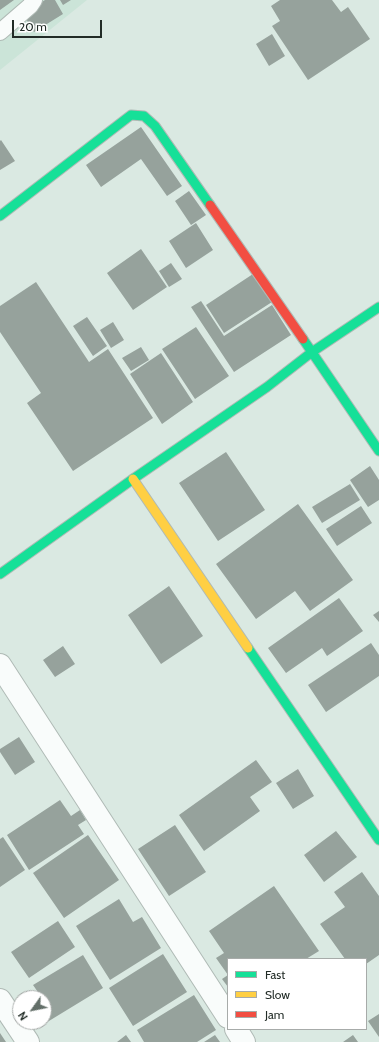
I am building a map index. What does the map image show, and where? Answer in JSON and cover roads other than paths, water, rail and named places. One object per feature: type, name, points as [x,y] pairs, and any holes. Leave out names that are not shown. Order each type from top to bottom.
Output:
[{"type":"street","points":[[0,216],[131,115],[144,116],[155,126],[379,451]]},
{"type":"street","points":[[0,574],[133,479],[267,387],[312,352],[379,308]]},
{"type":"street","points":[[133,479],[379,840]]},
{"type":"street","points":[[0,665],[227,1015]]},
{"type":"street","points":[[0,1000],[28,1042]]},
{"type":"street","points":[[237,1030],[244,1042]]},
{"type":"lane","points":[[0,32],[30,6],[34,0]]}]
